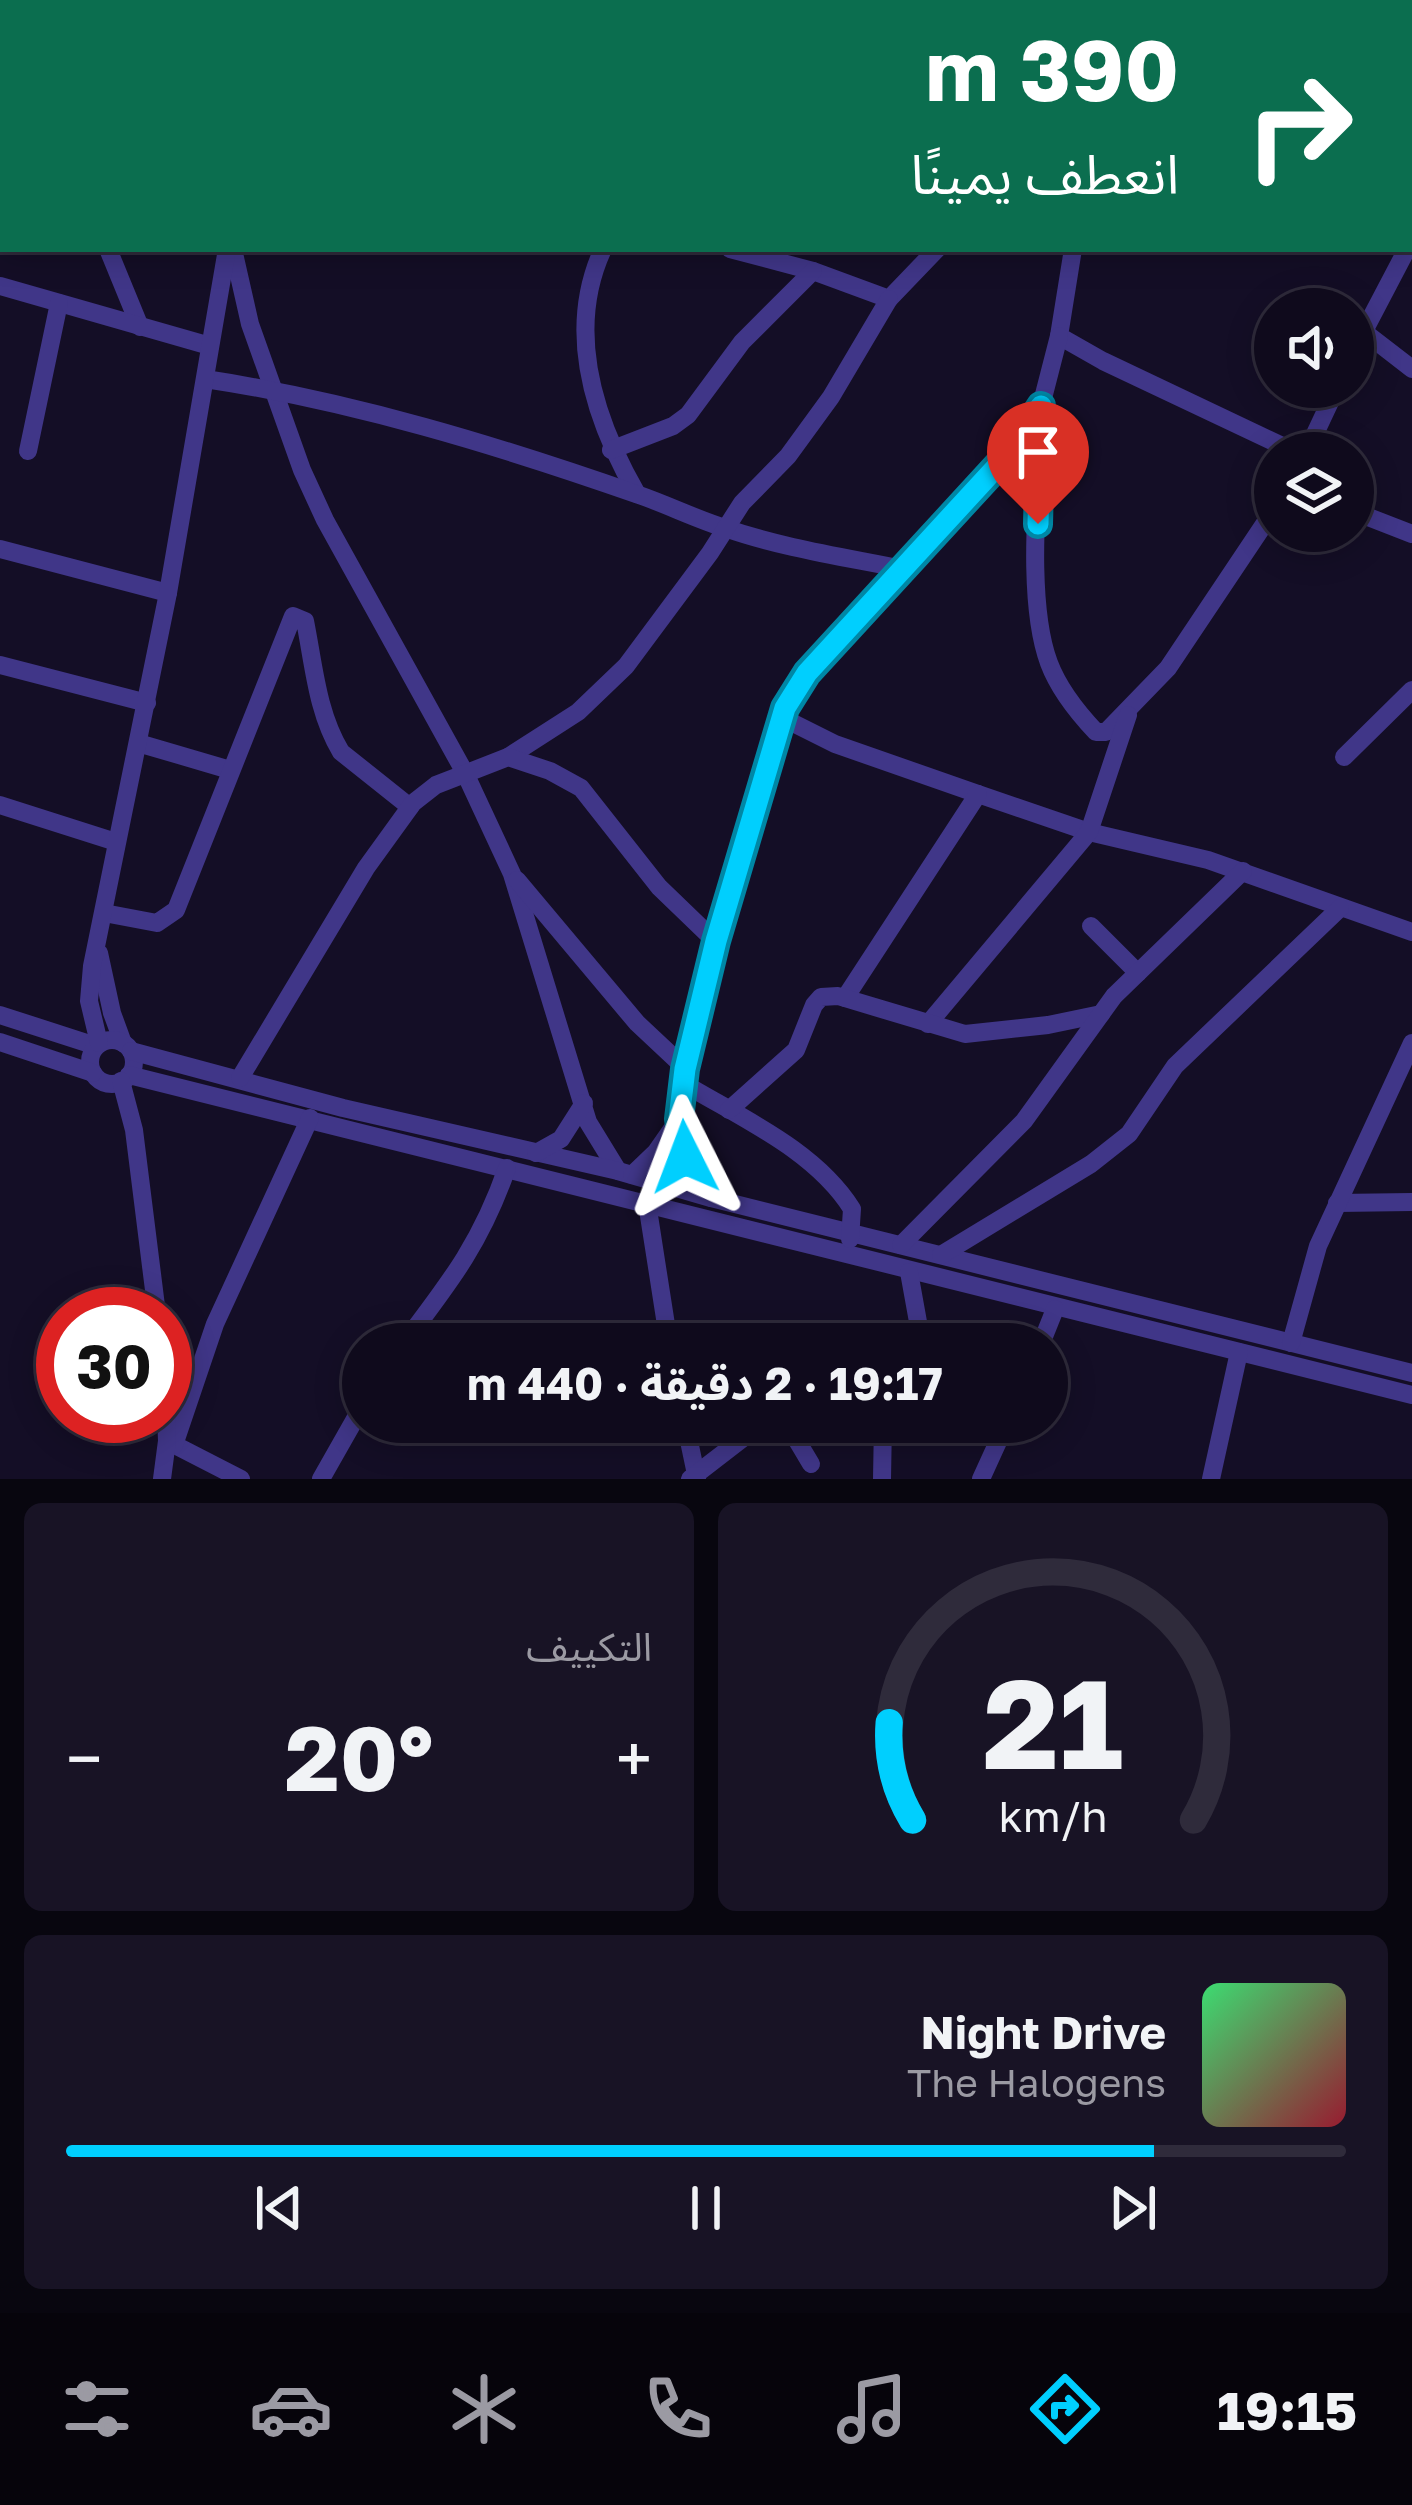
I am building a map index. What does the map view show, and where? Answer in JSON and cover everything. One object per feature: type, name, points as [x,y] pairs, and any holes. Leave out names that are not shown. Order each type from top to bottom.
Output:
[{"type":"street","points":[[109,252],[140,327]]},
{"type":"street","points":[[92,1072],[90,1059],[98,1044],[89,1001],[92,966],[147,703],[229,252]]},
{"type":"street","points":[[231,252],[271,389],[325,520],[465,773],[512,874],[596,1139],[625,1173]]},
{"type":"street","points":[[602,252],[589,298],[592,391],[611,449],[637,494]]},
{"type":"street","points":[[741,252],[889,299]]},
{"type":"street","points":[[240,1078],[366,868],[410,807],[436,785],[508,757],[578,712],[616,676],[683,591],[742,503],[798,443],[889,299],[934,252]]},
{"type":"street","points":[[1073,252],[1041,406],[1037,579],[1048,659],[1096,732],[1106,732],[1168,668],[1254,539]]},
{"type":"street","points":[[1374,311],[1406,252]]},
{"type":"street","points":[[611,449],[673,426],[688,415],[742,342],[813,272]]},
{"type":"street","points":[[0,286],[210,346]]},
{"type":"street","points":[[28,451],[59,303]]},
{"type":"street","points":[[1059,336],[1254,433]]},
{"type":"street","points":[[1374,340],[1412,369]]},
{"type":"street","points":[[205,379],[271,389],[401,422],[637,494],[724,528],[808,551],[903,569]]},
{"type":"street","points":[[711,1198],[685,1157],[679,1119],[684,1076],[716,941],[781,717],[807,673],[1012,450],[1041,406]]},
{"type":"street","points":[[1374,519],[1412,534]]},
{"type":"street","points":[[0,549],[168,593]]},
{"type":"street","points":[[104,913],[157,923],[176,910],[288,625],[297,616],[305,621],[316,687],[334,741],[341,752],[410,807]]},
{"type":"street","points":[[0,665],[147,703]]},
{"type":"street","points":[[1344,757],[1412,691]]},
{"type":"street","points":[[928,1024],[1089,832],[1130,710]]},
{"type":"street","points":[[781,717],[836,744],[1089,832],[1243,871],[1412,932]]},
{"type":"street","points":[[137,743],[230,770]]},
{"type":"street","points":[[508,757],[581,788],[659,887],[716,941]]},
{"type":"street","points":[[844,998],[978,794]]},
{"type":"street","points":[[0,805],[116,842]]},
{"type":"street","points":[[901,1246],[1024,1120],[1101,1014],[1138,973],[1243,871]]},
{"type":"street","points":[[512,874],[684,1076],[828,1179],[850,1205],[847,1256]]},
{"type":"street","points":[[941,1256],[1091,1164],[1129,1134],[1175,1066],[1340,908]]},
{"type":"street","points":[[1091,926],[1138,973]]},
{"type":"street","points":[[98,948],[107,997],[133,1066],[125,1078],[154,1287]]},
{"type":"street","points":[[728,1110],[796,1050],[818,999],[844,998],[974,1034],[1101,1014]]},
{"type":"street","points":[[0,1015],[240,1078],[479,1151],[507,1168],[1412,1395]]},
{"type":"street","points":[[0,1042],[92,1072],[105,1082],[125,1078],[479,1151],[536,1154],[625,1173],[1412,1372]]},
{"type":"street","points":[[1291,1343],[1318,1246],[1412,1042]]},
{"type":"street","points":[[536,1154],[561,1139],[584,1103]]},
{"type":"street","points":[[192,1384],[214,1324],[310,1118]]},
{"type":"street","points":[[625,1173],[656,1152],[679,1119]]},
{"type":"street","points":[[418,1323],[477,1242],[507,1168]]},
{"type":"street","points":[[1337,1203],[1412,1202]]},
{"type":"street","points":[[647,1203],[666,1323]]},
{"type":"street","points":[[909,1272],[918,1323]]},
{"type":"street","points":[[1049,1323],[1055,1309]]},
{"type":"street","points":[[1211,1479],[1239,1352]]},
{"type":"street","points":[[320,1479],[342,1441]]},
{"type":"street","points":[[162,1479],[170,1443],[242,1479]]},
{"type":"street","points":[[689,1443],[694,1477],[737,1443]]},
{"type":"street","points":[[798,1443],[811,1464]]},
{"type":"street","points":[[882,1479],[883,1443]]},
{"type":"street","points":[[981,1479],[997,1443]]},
{"type":"route","points":[[685,1157],[679,1138],[685,1069],[767,757],[793,692],[1012,450],[1041,406],[1038,524]]}]
